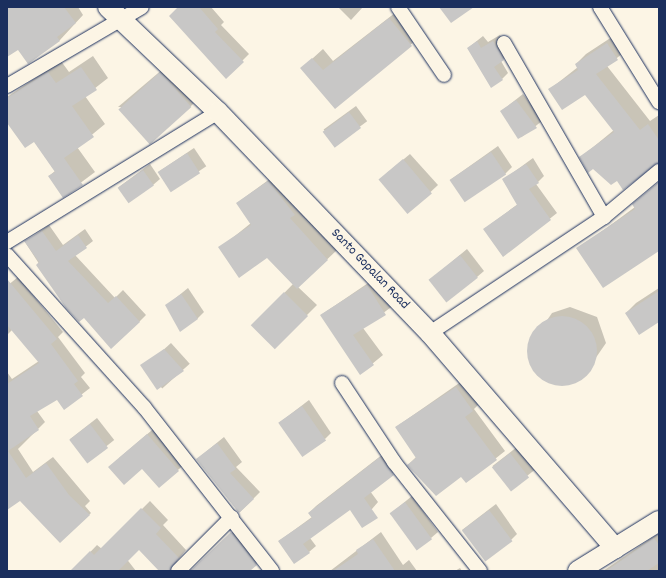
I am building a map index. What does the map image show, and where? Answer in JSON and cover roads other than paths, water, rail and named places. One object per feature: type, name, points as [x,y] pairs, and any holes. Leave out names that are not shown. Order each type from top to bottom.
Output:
[{"type":"main road","name":"Santo Gopalan Road","points":[[114,14],[218,112],[430,332],[614,548]]},
{"type":"main road","points":[[578,571],[659,522]]},
{"type":"street","points":[[7,86],[114,14],[142,7]]},
{"type":"street","points":[[398,7],[444,75]]},
{"type":"street","points":[[600,7],[659,102]]},
{"type":"street","points":[[504,43],[604,217]]},
{"type":"street","points":[[7,242],[218,112]]},
{"type":"street","points":[[430,332],[604,217],[659,171]]},
{"type":"street","points":[[7,255],[144,407],[232,517],[272,571]]},
{"type":"street","points":[[342,383],[394,462],[480,571]]},
{"type":"street","points":[[178,571],[232,517]]}]
